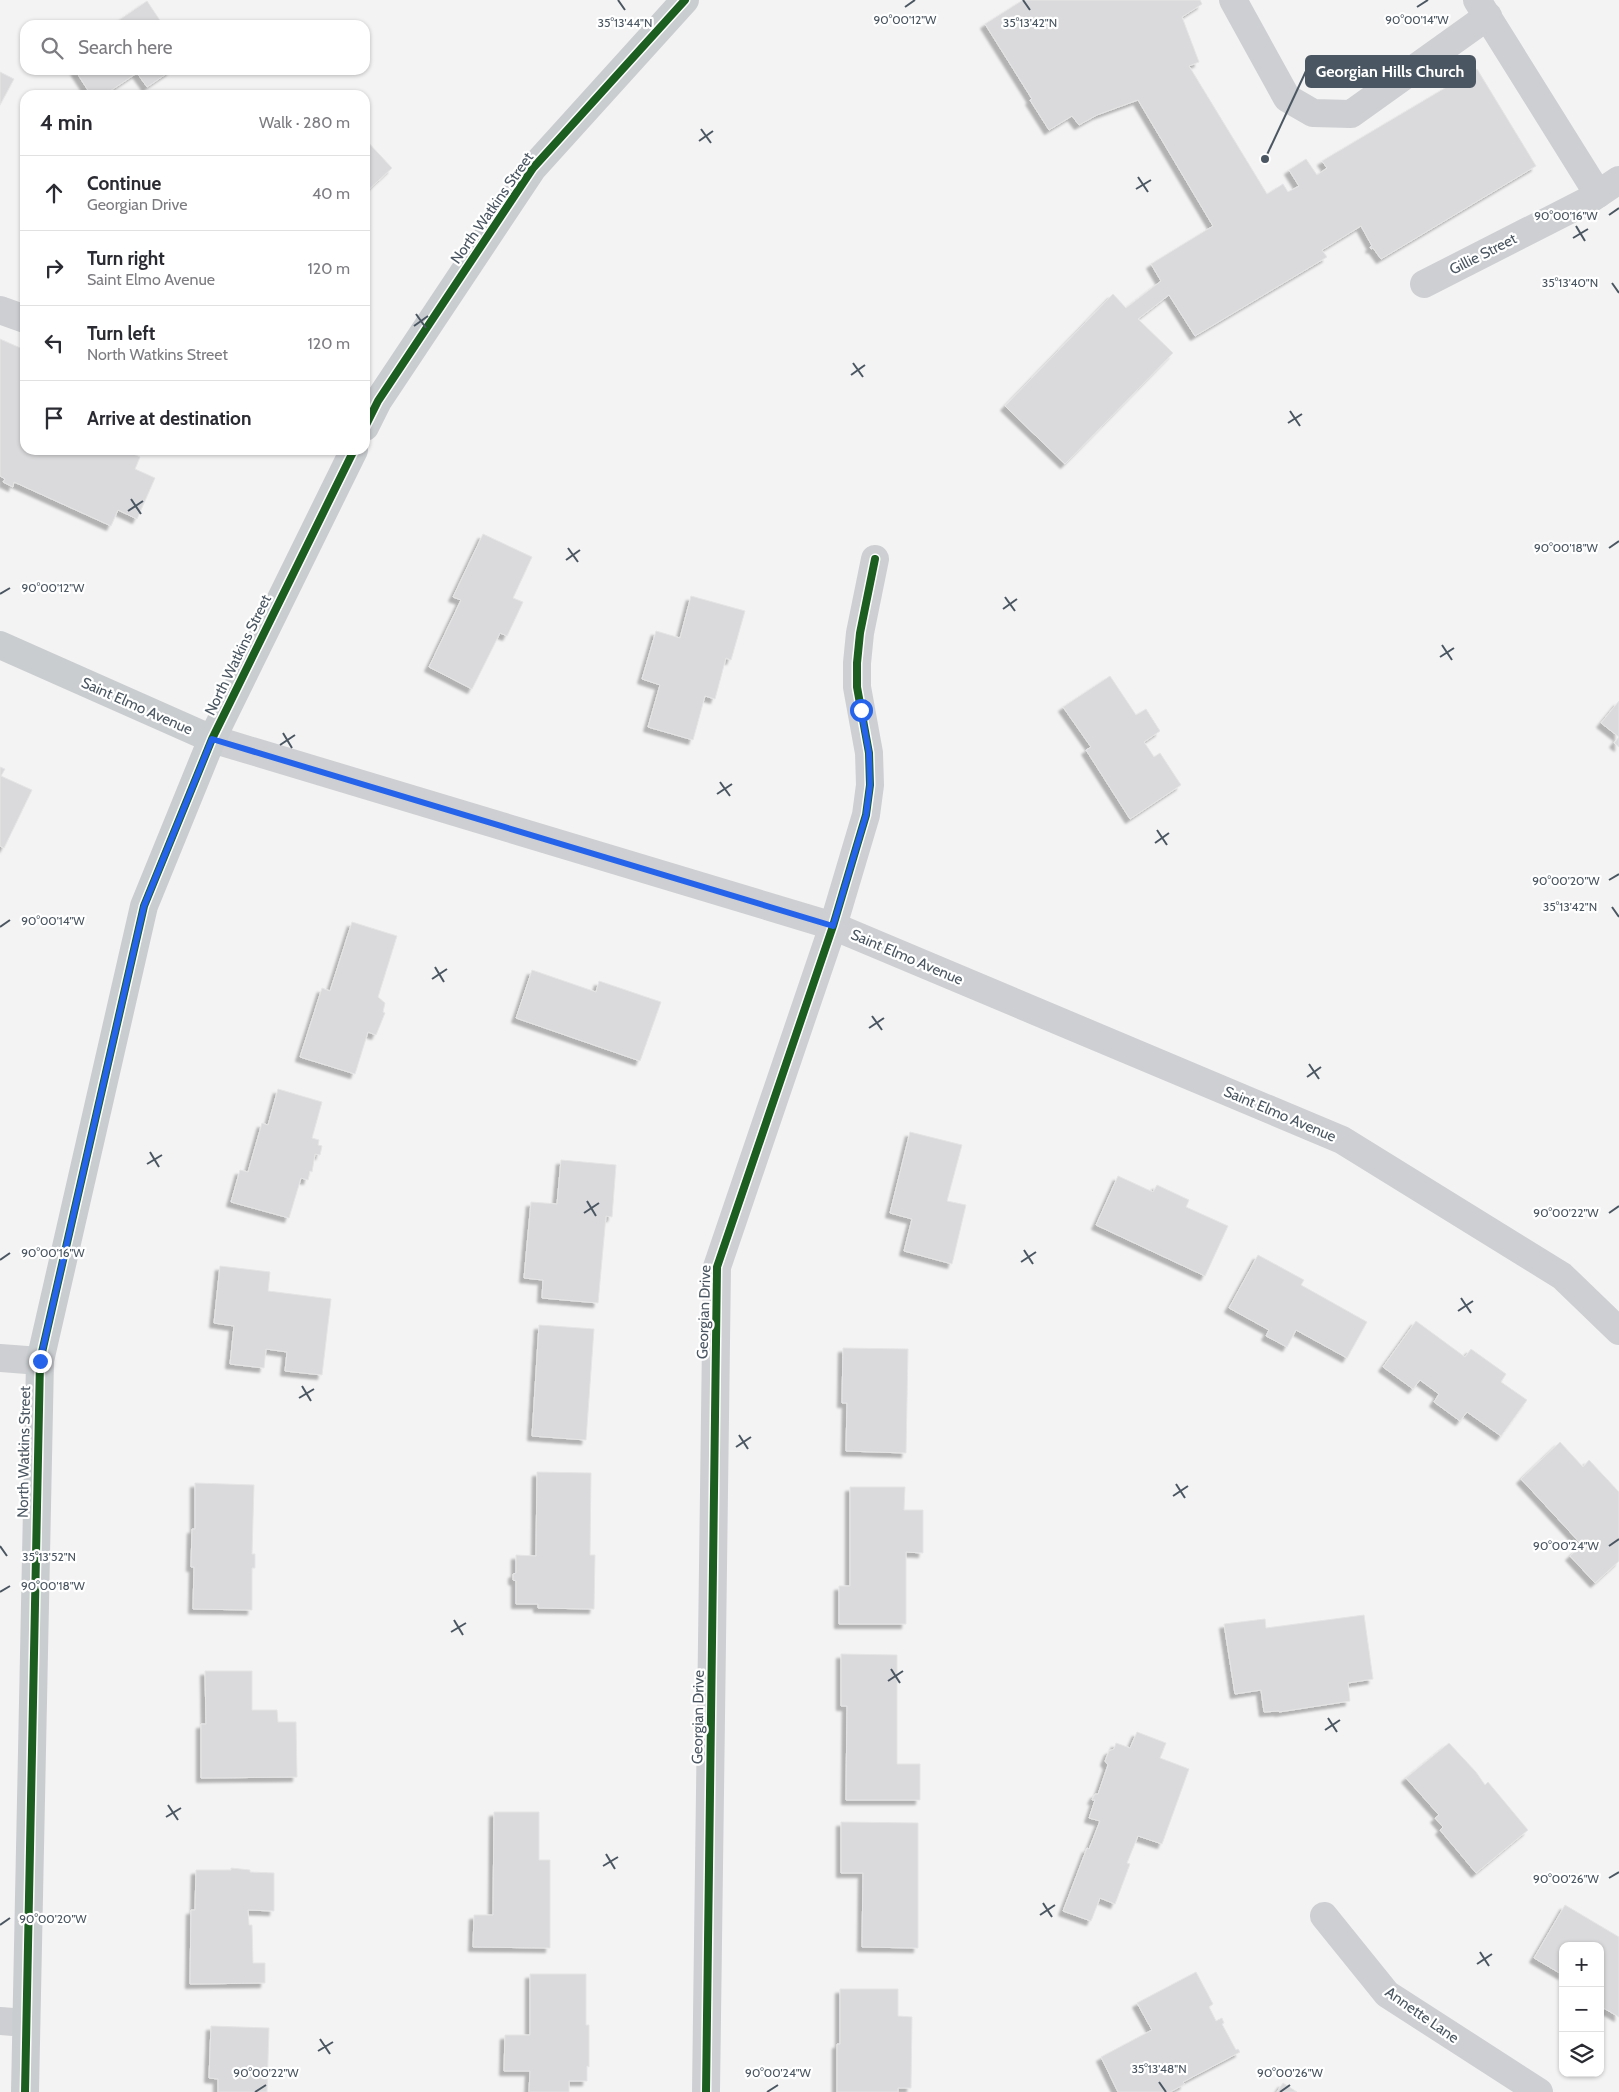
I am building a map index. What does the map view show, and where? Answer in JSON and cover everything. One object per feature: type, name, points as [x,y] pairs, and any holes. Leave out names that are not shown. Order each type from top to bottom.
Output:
[{"type":"main road","name":"North Watkins Street","points":[[370,417],[378,401],[533,168],[685,0]]},
{"type":"main road","name":"North Watkins Street","points":[[25,2092],[13,2022],[40,1361],[144,906],[212,739],[352,455]]},
{"type":"main road","name":"Saint Elmo Avenue","points":[[0,645],[212,739]]},
{"type":"street","points":[[1233,0],[1286,98],[1313,113],[1351,114],[1483,8],[1609,187]]},
{"type":"street","name":"Gillie Street","points":[[1424,284],[1609,187]]},
{"type":"street","points":[[0,310],[20,317]]},
{"type":"street","name":"Georgian Drive","points":[[706,2092],[717,1267],[833,926],[866,815],[870,785],[869,753],[857,687],[857,663],[860,633],[876,559]]},
{"type":"street","name":"Saint Elmo Avenue","points":[[212,739],[833,926],[1342,1140],[1562,1276],[1619,1331]]},
{"type":"street","points":[[0,1358],[40,1361]]},
{"type":"street","name":"Annette Lane","points":[[1324,1916],[1388,1994],[1539,2092]]},
{"type":"building","points":[[1023,0],[1200,0],[1202,4],[1182,17],[1199,62],[1189,66],[1267,194],[1283,184],[1288,192],[1299,186],[1289,170],[1306,159],[1317,175],[1327,168],[1322,161],[1477,69],[1536,166],[1381,259],[1373,248],[1371,249],[1370,247],[1372,246],[1361,226],[1322,250],[1327,257],[1195,336],[1169,295],[1138,319],[1173,353],[1065,464],[1005,406],[1113,294],[1126,308],[1161,281],[1151,264],[1213,226],[1138,100],[1097,115],[1079,125],[1072,116],[1049,130],[985,24]]},
{"type":"building","points":[[147,1],[160,20],[119,20]]},
{"type":"building","points":[[0,72],[14,79],[0,105]]},
{"type":"building","points":[[78,75],[134,75],[112,90],[88,90]]},
{"type":"building","points":[[138,75],[165,75],[147,87]]},
{"type":"building","points":[[370,144],[392,168],[370,188]]},
{"type":"building","points":[[0,339],[20,348],[20,455],[136,455],[140,457],[135,469],[155,478],[137,519],[118,510],[111,526],[14,482],[13,487],[3,482],[5,479],[0,476]]},
{"type":"building","points":[[483,534],[532,557],[513,598],[523,602],[507,636],[500,633],[472,689],[429,667],[461,600],[453,597]]},
{"type":"building","points":[[691,596],[745,611],[731,660],[726,658],[715,699],[705,696],[693,740],[648,727],[660,685],[642,679],[656,631],[680,638]]},
{"type":"building","points":[[1110,676],[1136,715],[1146,709],[1160,731],[1144,742],[1154,757],[1160,753],[1181,785],[1130,819],[1086,750],[1091,747],[1063,707]]},
{"type":"building","points":[[1619,701],[1619,737],[1601,723]]},
{"type":"building","points":[[1619,737],[1619,747],[1614,743]]},
{"type":"building","points":[[0,767],[5,769],[1,776],[32,790],[4,848],[0,846]]},
{"type":"building","points":[[352,922],[397,936],[378,997],[385,1003],[383,1012],[385,1013],[376,1035],[368,1032],[355,1074],[300,1057],[322,988],[330,991]]},
{"type":"building","points":[[532,970],[596,992],[599,981],[661,1002],[640,1061],[516,1018]]},
{"type":"building","points":[[278,1089],[322,1102],[312,1138],[319,1140],[318,1145],[322,1146],[320,1155],[315,1154],[312,1172],[310,1171],[308,1180],[301,1178],[289,1218],[231,1202],[240,1170],[248,1172],[262,1123],[268,1125]]},
{"type":"building","points":[[910,1132],[962,1145],[947,1201],[966,1205],[952,1264],[904,1251],[912,1219],[890,1213]]},
{"type":"building","points":[[561,1160],[616,1165],[612,1217],[606,1216],[598,1303],[542,1298],[543,1280],[524,1278],[531,1202],[557,1204]]},
{"type":"building","points":[[1118,1176],[1153,1192],[1157,1185],[1189,1200],[1186,1207],[1228,1226],[1205,1276],[1096,1225]]},
{"type":"building","points":[[1258,1255],[1304,1280],[1301,1285],[1367,1322],[1347,1358],[1296,1330],[1287,1347],[1266,1336],[1269,1330],[1229,1308]]},
{"type":"building","points":[[220,1266],[270,1272],[268,1291],[331,1299],[322,1375],[285,1371],[287,1352],[266,1349],[264,1368],[230,1364],[234,1326],[214,1323]]},
{"type":"building","points":[[1416,1321],[1465,1357],[1471,1349],[1506,1374],[1501,1382],[1527,1400],[1501,1436],[1467,1412],[1460,1421],[1434,1402],[1439,1394],[1420,1380],[1413,1389],[1383,1367]]},
{"type":"building","points":[[539,1325],[594,1329],[586,1440],[532,1436]]},
{"type":"building","points":[[843,1348],[908,1349],[906,1453],[846,1451],[847,1403],[842,1403]]},
{"type":"building","points":[[1560,1442],[1583,1467],[1589,1460],[1619,1492],[1619,1561],[1595,1583],[1570,1556],[1582,1545],[1521,1479]]},
{"type":"building","points":[[537,1472],[591,1473],[590,1555],[595,1555],[594,1609],[538,1608],[538,1604],[516,1604],[516,1581],[513,1580],[513,1574],[516,1573],[516,1555],[536,1556]]},
{"type":"building","points":[[195,1483],[254,1485],[252,1554],[255,1554],[255,1568],[252,1568],[252,1610],[193,1609],[194,1567],[191,1567],[192,1529],[195,1529]]},
{"type":"building","points":[[850,1487],[905,1487],[904,1510],[923,1510],[923,1553],[906,1552],[906,1624],[839,1624],[839,1586],[850,1586]]},
{"type":"building","points":[[1364,1615],[1373,1679],[1348,1683],[1350,1701],[1279,1712],[1264,1712],[1261,1690],[1235,1694],[1224,1624],[1265,1619],[1266,1628]]},
{"type":"building","points":[[841,1654],[897,1655],[897,1764],[920,1764],[920,1800],[846,1800],[847,1706],[841,1706]]},
{"type":"building","points":[[205,1671],[252,1671],[252,1710],[277,1710],[278,1722],[296,1722],[297,1777],[201,1778],[201,1724],[206,1724]]},
{"type":"building","points":[[1137,1732],[1166,1743],[1160,1758],[1189,1769],[1162,1844],[1138,1836],[1127,1863],[1130,1864],[1115,1904],[1100,1898],[1091,1921],[1063,1911],[1087,1848],[1089,1849],[1100,1821],[1089,1818],[1095,1800],[1092,1800],[1095,1794],[1098,1794],[1108,1765],[1105,1761],[1109,1751],[1114,1749],[1116,1743],[1130,1748]]},
{"type":"building","points":[[1449,1743],[1476,1772],[1485,1785],[1488,1782],[1528,1830],[1476,1873],[1440,1830],[1443,1827],[1435,1818],[1439,1815],[1406,1778]]},
{"type":"building","points":[[494,1812],[539,1812],[539,1860],[550,1860],[550,1948],[473,1947],[474,1915],[493,1915]]},
{"type":"building","points":[[841,1822],[918,1823],[918,1948],[862,1947],[863,1873],[841,1873]]},
{"type":"building","points":[[231,1868],[250,1870],[250,1872],[274,1873],[274,1911],[248,1910],[249,1925],[252,1925],[253,1963],[265,1963],[265,1983],[190,1984],[191,1910],[195,1910],[196,1870],[231,1870]]},
{"type":"building","points":[[1565,1905],[1619,1937],[1619,2017],[1604,2008],[1604,1942],[1559,1942],[1559,1973],[1534,1958]]},
{"type":"building","points":[[1196,1972],[1213,2004],[1209,2007],[1216,2021],[1222,2018],[1224,2023],[1222,2024],[1236,2050],[1238,2049],[1240,2052],[1183,2082],[1185,2084],[1170,2092],[1118,2092],[1101,2057],[1152,2030],[1137,2003]]},
{"type":"building","points":[[530,1974],[586,1974],[586,2025],[589,2025],[587,2081],[569,2081],[569,2092],[529,2092],[530,2071],[504,2071],[505,2035],[530,2035]]},
{"type":"building","points":[[840,1989],[898,1989],[898,2016],[912,2017],[911,2088],[898,2088],[898,2092],[837,2092],[837,2044],[840,2044]]},
{"type":"building","points":[[211,2026],[269,2028],[267,2092],[218,2092],[218,2079],[209,2078]]},
{"type":"building","points":[[1283,2083],[1297,2092],[1277,2092]]},
{"type":"cycle path","points":[[370,417],[378,401],[533,168],[685,0]]},
{"type":"cycle path","points":[[25,2092],[40,1361],[144,906],[212,739],[352,455]]},
{"type":"cycle path","points":[[706,2092],[717,1267],[833,926],[866,815],[870,785],[869,753],[857,687],[857,663],[860,633],[875,559]]},
{"type":"place","name":"Georgian Hills Church","points":[[1265,159]]},
{"type":"route","points":[[40,1361],[144,906],[212,739],[833,926],[866,815],[870,785],[869,753],[861,710]]}]
